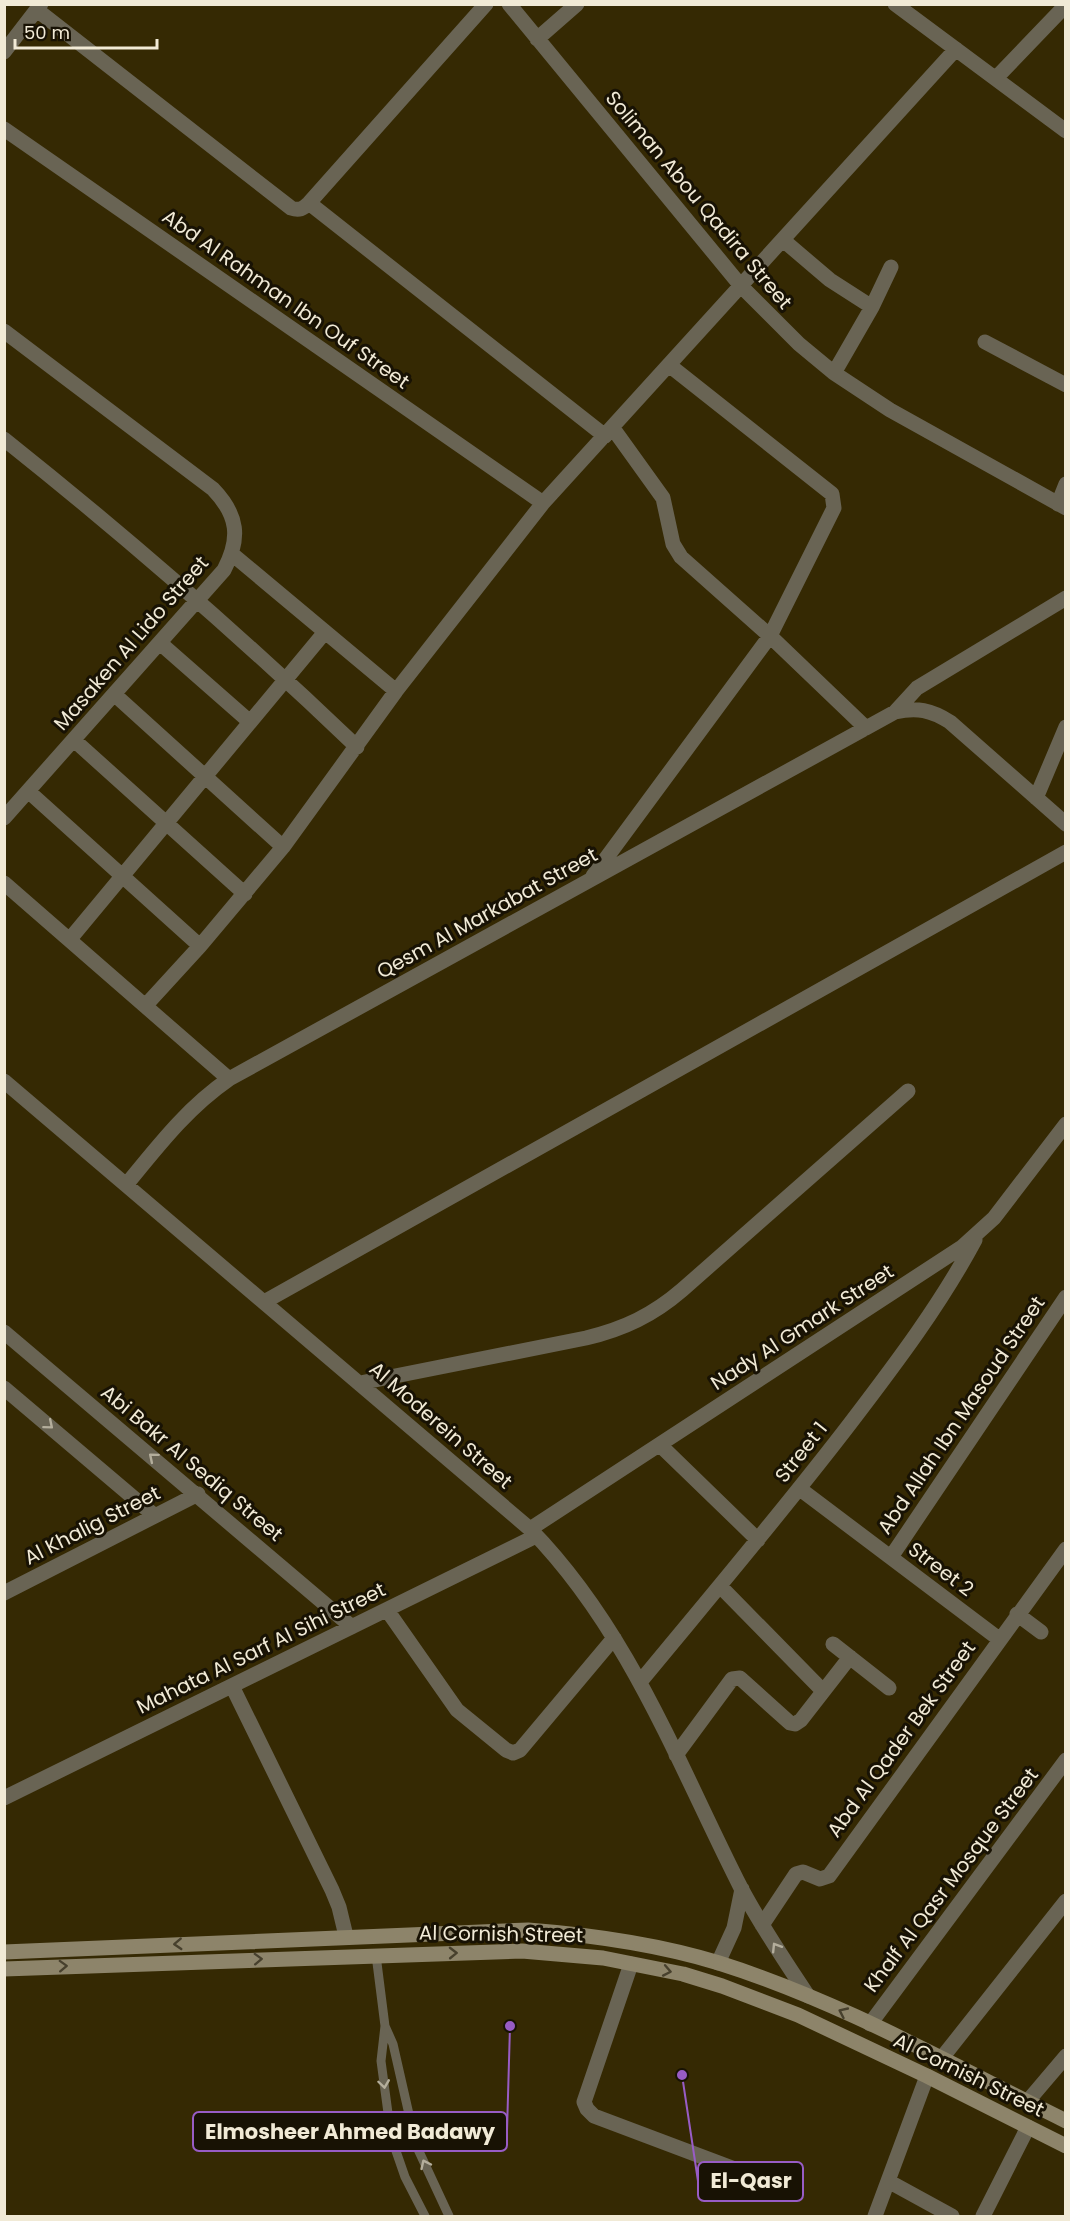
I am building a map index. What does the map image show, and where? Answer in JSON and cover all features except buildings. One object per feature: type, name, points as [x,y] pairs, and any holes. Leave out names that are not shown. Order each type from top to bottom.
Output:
[{"type":"street","points":[[4,52],[39,6],[291,208],[297,210],[303,209],[309,203],[486,4]]},
{"type":"street","name":"Soliman Abou Qadira Street","points":[[509,4],[741,286],[798,344],[834,374],[890,410],[1062,506]]},
{"type":"street","points":[[537,39],[577,4]]},
{"type":"street","points":[[895,4],[1065,131]]},
{"type":"street","points":[[996,78],[1065,5]]},
{"type":"street","points":[[146,1005],[200,946],[283,847],[396,691],[543,503],[956,49]]},
{"type":"street","name":"Abd Al Rahman Ibn Ouf Street","points":[[4,129],[543,503]]},
{"type":"street","points":[[309,203],[609,431],[663,498],[673,544],[681,557],[770,636],[866,728]]},
{"type":"street","points":[[783,240],[830,280],[872,308]]},
{"type":"street","points":[[834,374],[872,308],[891,267]]},
{"type":"street","name":"Masaken Al Lido Street","points":[[4,331],[213,489],[231,512],[235,526],[232,555],[224,570],[4,818]]},
{"type":"street","points":[[985,342],[1065,385]]},
{"type":"street","points":[[589,880],[770,636],[834,508],[832,494],[669,365]]},
{"type":"street","points":[[4,439],[198,600],[357,747]]},
{"type":"street","points":[[1062,506],[1065,484]]},
{"type":"street","points":[[232,555],[396,691]]},
{"type":"street","points":[[895,712],[917,688],[1065,598]]},
{"type":"street","points":[[70,939],[325,632]]},
{"type":"street","points":[[159,643],[250,722]]},
{"type":"street","points":[[114,694],[283,847]]},
{"type":"street","points":[[895,712],[910,709],[938,714],[950,722],[1065,824]]},
{"type":"street","name":"Qesm Al Markabat Street","points":[[126,1185],[185,1114],[229,1079],[895,712]]},
{"type":"street","points":[[1036,798],[1065,727]]},
{"type":"street","points":[[74,740],[245,894]]},
{"type":"street","points":[[28,791],[200,946]]},
{"type":"street","points":[[264,1302],[1065,852]]},
{"type":"street","points":[[4,883],[229,1079]]},
{"type":"street","name":"Al Moderein Street","points":[[4,1081],[533,1533],[587,1596],[614,1638],[640,1683],[742,1889],[762,1925],[808,1996]]},
{"type":"street","points":[[360,1383],[595,1336],[638,1322],[661,1308],[908,1091]]},
{"type":"street","name":"Nady Al Gmark Street","points":[[533,1533],[660,1445],[978,1235],[1009,1200],[1065,1124]]},
{"type":"street","name":"Street 1","points":[[640,1683],[800,1489],[913,1341],[942,1298],[978,1235]]},
{"type":"street","name":"Abd Allah Ibn Masoud Street","points":[[891,1557],[1065,1297]]},
{"type":"street","name":"Abi Bakr Al Sediq Street","points":[[4,1332],[198,1494],[352,1627]]},
{"type":"street","points":[[4,1388],[155,1516]]},
{"type":"street","points":[[660,1445],[758,1540]]},
{"type":"street","name":"Street 2","points":[[800,1489],[999,1639]]},
{"type":"street","name":"Al Khalig Street","points":[[4,1593],[198,1494]]},
{"type":"street","name":"Mahata Al Sarf Al Sihi Street","points":[[4,1798],[387,1610],[533,1533]]},
{"type":"street","name":"Abd Al Qader Bek Street","points":[[762,1925],[796,1874],[803,1872],[820,1879],[829,1876],[1065,1549]]},
{"type":"street","points":[[720,1586],[823,1691]]},
{"type":"street","points":[[387,1610],[458,1710],[506,1750],[513,1753],[520,1750],[614,1638]]},
{"type":"street","points":[[1017,1614],[1041,1632]]},
{"type":"street","points":[[833,1644],[889,1688]]},
{"type":"street","points":[[676,1755],[732,1678],[743,1681],[792,1724],[801,1720],[850,1657]]},
{"type":"street","points":[[232,1686],[332,1890],[346,1936]]},
{"type":"street","name":"Khalf Al Qasr Mosque Street","points":[[870,2024],[1065,1760]]},
{"type":"street","points":[[718,1963],[734,1928],[742,1889]]},
{"type":"street","points":[[941,2060],[1065,1901]]},
{"type":"street","name":"Al Cornish Street","points":[[4,1952],[346,1936],[537,1930],[643,1944],[718,1963],[808,1996],[870,2024],[1065,2121]]},
{"type":"street","points":[[375,1935],[376,1955]]},
{"type":"street","name":"Al Cornish Street","points":[[4,1969],[522,1951],[583,1956],[631,1964],[683,1974],[761,2000],[927,2076],[1065,2146]]},
{"type":"street","points":[[631,1964],[584,2102],[587,2109],[594,2116],[748,2174]]},
{"type":"street","points":[[1027,2102],[1065,2056]]},
{"type":"street","points":[[875,2217],[927,2076]]},
{"type":"street","points":[[983,2217],[1028,2127]]},
{"type":"street","points":[[888,2181],[952,2217]]},
{"type":"lane","points":[[376,1955],[385,2026],[381,2061],[388,2113],[396,2151],[405,2177],[425,2217]]},
{"type":"lane","points":[[385,2026],[393,2044],[416,2145],[449,2217]]},
{"type":"place","name":"Elmosheer Ahmed Badawy","points":[[510,2026]]},
{"type":"place","name":"El-Qasr","points":[[682,2075]]}]
